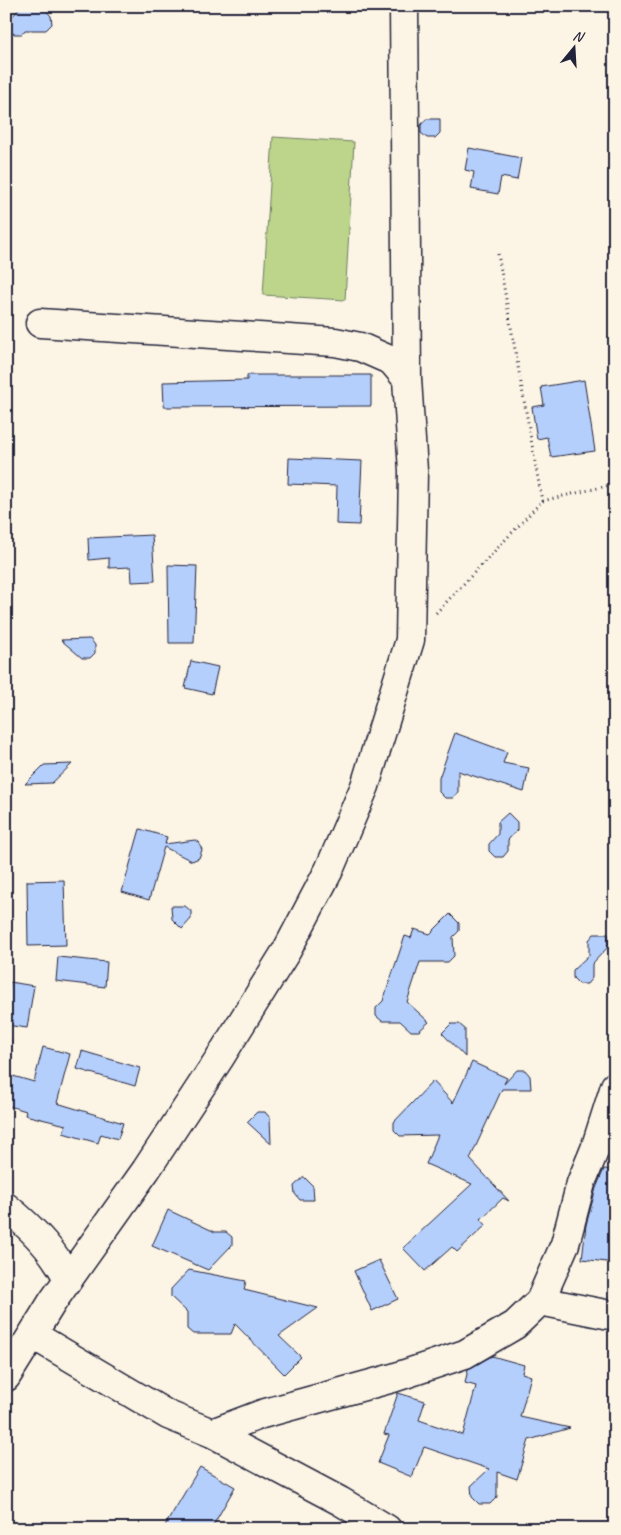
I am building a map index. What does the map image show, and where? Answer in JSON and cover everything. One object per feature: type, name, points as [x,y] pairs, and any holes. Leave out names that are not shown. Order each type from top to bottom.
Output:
[{"type":"street","points":[[6,1377],[68,1279],[146,1170],[219,1060],[287,950],[329,870],[365,786],[410,640],[414,471],[407,379],[404,6]]},
{"type":"street","points":[[40,323],[335,342],[360,347],[392,360],[407,379]]},
{"type":"street","points":[[212,1433],[262,1414],[393,1378],[465,1354],[515,1325],[540,1301],[565,1244],[580,1183],[595,1149],[615,1086]]},
{"type":"street","points":[[6,1206],[44,1243],[59,1261],[68,1279]]},
{"type":"street","points":[[540,1301],[615,1316]]},
{"type":"street","points":[[33,1336],[168,1415],[212,1433],[340,1501],[387,1529]]},
{"type":"path","points":[[498,254],[542,501]]},
{"type":"path","points":[[410,640],[542,501],[615,484]]},
{"type":"path","points":[[6,1040],[14,1042]]},
{"type":"path","points":[[6,1520],[15,1529]]},
{"type":"green space","points":[[273,137],[354,142],[345,300],[263,295]]},
{"type":"building","points":[[22,6],[42,6],[51,16],[52,24],[46,30],[25,30],[22,34],[14,34],[8,29],[8,21]]},
{"type":"building","points":[[426,119],[440,119],[440,133],[435,138],[427,138],[421,133],[421,125]]},
{"type":"building","points":[[469,148],[521,158],[517,180],[501,177],[498,194],[471,189],[474,172],[465,170]]},
{"type":"building","points":[[247,375],[371,375],[371,406],[164,407],[163,382],[247,380]]},
{"type":"building","points":[[584,380],[595,451],[551,457],[547,437],[537,439],[532,407],[544,405],[541,387]]},
{"type":"building","points":[[289,458],[362,461],[359,525],[336,524],[337,486],[288,484]]},
{"type":"building","points":[[152,535],[155,581],[132,582],[131,567],[109,568],[109,558],[89,560],[88,538]]},
{"type":"building","points":[[168,565],[197,566],[194,643],[169,643]]},
{"type":"building","points":[[90,639],[95,645],[95,653],[90,658],[82,658],[61,640]]},
{"type":"building","points":[[191,661],[218,667],[212,694],[185,688]]},
{"type":"building","points":[[455,733],[507,752],[503,763],[529,768],[524,792],[458,771],[458,792],[453,798],[445,798],[439,792],[439,778]]},
{"type":"building","points":[[72,764],[52,783],[25,784],[44,765]]},
{"type":"building","points":[[508,813],[517,822],[517,830],[508,840],[508,851],[503,857],[495,857],[489,851],[489,844],[498,834],[498,822]]},
{"type":"building","points":[[140,829],[167,837],[165,844],[195,840],[199,842],[202,850],[199,858],[192,861],[164,847],[149,900],[122,892]]},
{"type":"building","points":[[64,880],[66,945],[28,946],[27,881]]},
{"type":"building","points":[[171,906],[185,906],[191,911],[191,919],[182,929],[172,919]]},
{"type":"building","points":[[450,914],[459,923],[459,931],[453,937],[454,956],[448,962],[420,962],[407,1002],[429,1022],[419,1031],[411,1031],[400,1021],[382,1021],[376,1016],[376,1008],[383,1001],[405,936],[411,938],[414,929],[430,934]]},
{"type":"building","points":[[594,934],[608,934],[608,947],[592,964],[592,978],[587,984],[579,984],[573,978],[573,970],[589,955],[589,940]]},
{"type":"building","points":[[58,957],[107,962],[105,987],[56,981]]},
{"type":"building","points":[[10,982],[34,986],[27,1028],[6,1025],[6,1002]]},
{"type":"building","points":[[451,1024],[459,1024],[465,1029],[465,1057],[442,1033]]},
{"type":"building","points":[[43,1047],[70,1054],[57,1103],[123,1123],[118,1139],[101,1134],[98,1143],[63,1133],[66,1125],[25,1115],[26,1111],[6,1105],[13,1076],[34,1082]]},
{"type":"building","points":[[82,1051],[140,1068],[135,1086],[77,1069]]},
{"type":"building","points":[[472,1062],[507,1078],[504,1084],[517,1070],[525,1070],[530,1076],[531,1089],[502,1089],[470,1159],[509,1201],[503,1198],[481,1219],[486,1225],[457,1252],[452,1247],[425,1271],[403,1248],[472,1184],[426,1164],[438,1135],[400,1136],[394,1130],[394,1122],[433,1081],[453,1103]]},
{"type":"building","points":[[257,1112],[265,1112],[270,1118],[271,1144],[247,1122]]},
{"type":"building","points":[[604,1169],[615,1170],[615,1263],[582,1259],[586,1225],[596,1188]]},
{"type":"building","points":[[304,1177],[313,1186],[314,1200],[300,1200],[295,1194],[294,1186]]},
{"type":"building","points":[[168,1210],[215,1232],[226,1232],[232,1237],[232,1245],[208,1270],[152,1246]]},
{"type":"building","points":[[379,1260],[398,1299],[372,1311],[354,1271]]},
{"type":"building","points":[[189,1270],[246,1281],[244,1290],[318,1308],[279,1336],[301,1357],[284,1374],[235,1324],[231,1334],[193,1334],[187,1329],[187,1312],[171,1297],[171,1289]]},
{"type":"building","points":[[492,1356],[524,1365],[522,1373],[531,1376],[520,1417],[570,1428],[529,1440],[517,1479],[497,1472],[497,1497],[490,1504],[479,1504],[472,1497],[471,1486],[489,1469],[424,1447],[412,1477],[378,1463],[389,1435],[384,1434],[398,1393],[425,1401],[419,1420],[463,1435],[476,1386],[465,1383],[468,1369]]},
{"type":"building","points":[[200,1467],[235,1487],[211,1529],[163,1529]]}]
